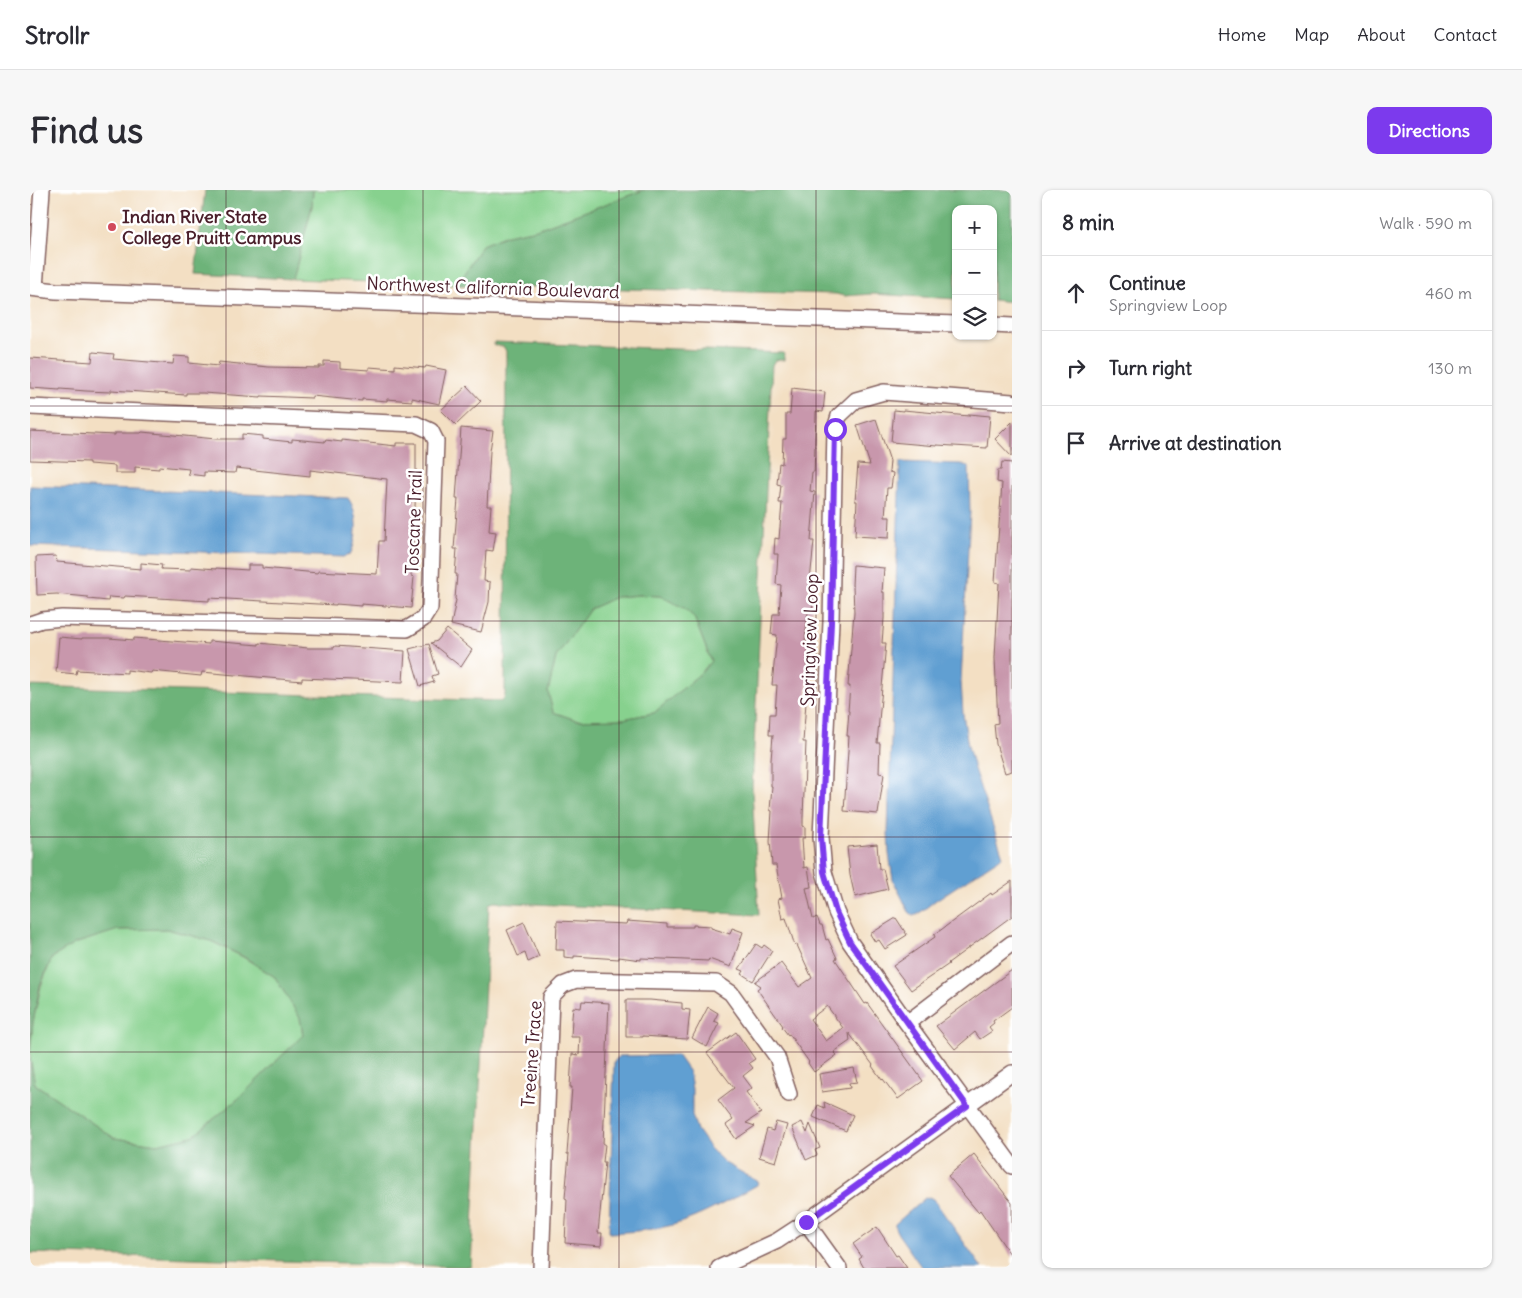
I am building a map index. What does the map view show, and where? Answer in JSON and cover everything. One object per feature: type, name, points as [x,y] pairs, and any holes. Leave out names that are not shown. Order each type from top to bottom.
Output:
[{"type":"street","points":[[32,288],[42,190]]},
{"type":"street","name":"Northwest California Boulevard","points":[[32,288],[56,291],[952,324]]},
{"type":"street","points":[[997,325],[1012,326]]},
{"type":"street","name":"Springview Loop","points":[[1012,402],[884,392],[856,400],[839,416],[835,429],[831,622],[821,837],[824,872],[836,912],[850,942],[1012,1166]]},
{"type":"street","name":"Toscane Trail","points":[[30,408],[416,424],[431,431],[436,442],[430,608],[423,619],[407,629],[62,618],[42,620],[30,624]]},
{"type":"street","points":[[907,1023],[1012,943]]},
{"type":"street","name":"Treeine Trace","points":[[541,1268],[552,997],[563,985],[576,980],[716,983],[731,993],[777,1057],[789,1094]]},
{"type":"street","points":[[719,1268],[777,1241],[806,1222],[1012,1073]]},
{"type":"street","points":[[806,1222],[839,1268]]},
{"type":"green space","points":[[205,190],[313,190],[312,206],[293,279],[195,274]]},
{"type":"green space","points":[[313,190],[644,190],[537,229],[507,235],[482,245],[456,285],[293,279],[312,206]]},
{"type":"green space","points":[[644,190],[1012,190],[1012,302],[997,300],[997,205],[952,205],[952,299],[872,294],[844,296],[836,294],[456,285],[482,245],[507,235],[537,229]]},
{"type":"green space","points":[[494,342],[784,353],[784,360],[775,360],[772,365],[752,789],[759,915],[494,902],[489,904],[471,1267],[30,1253],[30,1058],[35,1084],[114,1138],[157,1144],[193,1136],[238,1099],[303,1035],[300,1018],[275,977],[244,957],[211,941],[167,929],[118,930],[74,944],[52,958],[40,986],[30,1051],[30,686],[502,701],[505,696],[506,351],[503,346],[494,345]],"holes":[[[660,596],[684,608],[694,617],[711,661],[702,672],[654,713],[623,719],[576,720],[553,712],[548,692],[556,657],[590,609],[616,597]]]},
{"type":"green space","points":[[660,596],[684,608],[694,617],[711,661],[702,672],[654,713],[623,719],[576,720],[553,712],[548,692],[556,657],[590,609],[616,597]]},
{"type":"green space","points":[[167,929],[211,941],[243,957],[275,977],[300,1018],[303,1035],[238,1099],[193,1136],[157,1144],[114,1138],[35,1084],[30,1058],[33,1022],[41,986],[52,958],[74,944],[117,930]]},
{"type":"water","points":[[900,462],[962,464],[969,467],[970,512],[961,681],[963,714],[974,769],[1003,856],[936,900],[917,915],[909,912],[893,880],[888,831]]},
{"type":"water","points":[[30,486],[348,498],[356,518],[355,541],[350,555],[343,557],[30,546]]},
{"type":"water","points":[[677,1055],[689,1072],[692,1089],[692,1115],[697,1130],[709,1147],[725,1163],[759,1182],[757,1185],[706,1212],[673,1225],[609,1233],[614,1062],[619,1056]]},
{"type":"water","points":[[929,1197],[937,1204],[982,1268],[922,1268],[898,1234],[895,1224],[925,1198]]},
{"type":"building","points":[[93,352],[114,354],[113,359],[173,364],[174,356],[189,357],[189,363],[218,366],[219,362],[269,367],[319,368],[319,366],[324,366],[324,361],[340,362],[340,368],[369,370],[369,367],[395,369],[395,365],[425,368],[426,366],[446,370],[439,404],[412,398],[412,401],[362,399],[362,401],[312,396],[312,398],[261,397],[203,393],[186,393],[186,395],[111,390],[111,392],[30,388],[30,358],[92,362]]},
{"type":"building","points":[[467,386],[481,401],[456,425],[441,410]]},
{"type":"building","points":[[792,388],[825,392],[823,412],[816,411],[814,472],[812,472],[810,491],[815,492],[811,541],[814,541],[809,591],[814,592],[812,612],[808,612],[805,641],[809,642],[803,742],[806,742],[803,817],[805,838],[802,838],[804,868],[808,867],[811,887],[806,888],[813,919],[817,917],[820,925],[822,925],[826,940],[828,939],[837,958],[835,959],[865,1004],[867,1003],[923,1081],[898,1099],[882,1080],[849,1033],[850,1041],[834,1052],[837,1055],[814,1072],[809,1062],[782,1027],[757,989],[761,986],[755,982],[781,963],[799,987],[812,978],[797,945],[795,946],[786,918],[782,919],[778,899],[782,898],[776,865],[772,865],[770,841],[773,735],[769,735],[770,714],[775,714],[777,685],[772,685],[777,635],[771,634],[773,614],[779,614],[781,585],[776,584],[778,554],[774,554],[775,538],[779,539],[782,503],[779,503],[781,485],[777,484],[779,463],[782,464],[783,439],[786,439],[786,414],[790,414]],"holes":[[[827,1006],[843,1028],[826,1041],[810,1019]]]},
{"type":"building","points":[[894,410],[990,416],[987,448],[891,442]]},
{"type":"building","points":[[876,419],[890,461],[889,472],[893,473],[891,488],[887,488],[885,517],[890,517],[889,538],[855,536],[858,464],[870,465],[857,425]]},
{"type":"building","points":[[1012,422],[1012,457],[995,439]]},
{"type":"building","points":[[461,428],[493,431],[487,506],[491,506],[489,531],[496,532],[493,551],[486,550],[484,581],[490,582],[489,602],[481,632],[451,625],[456,600],[457,574],[455,574],[457,549],[454,549]]},
{"type":"building","points":[[30,431],[115,435],[115,433],[142,432],[216,439],[242,439],[242,434],[263,436],[263,439],[292,442],[292,439],[325,442],[325,440],[342,442],[342,440],[396,446],[396,443],[416,443],[416,489],[411,576],[414,577],[411,608],[361,604],[361,606],[209,598],[209,601],[125,596],[124,598],[109,597],[108,601],[57,594],[37,595],[36,557],[56,556],[57,562],[141,569],[141,563],[162,565],[161,569],[191,570],[191,567],[248,570],[248,565],[262,565],[262,568],[318,573],[318,571],[377,574],[379,541],[384,541],[387,479],[310,470],[310,476],[236,468],[235,473],[204,472],[204,476],[188,474],[189,469],[159,466],[159,469],[135,467],[135,473],[115,473],[115,466],[89,464],[89,462],[30,460]]},
{"type":"building","points":[[1002,462],[1012,463],[1012,771],[1005,773],[996,744],[994,724],[998,723],[995,658],[999,583],[995,582],[1002,483],[997,482],[998,470],[1001,470]]},
{"type":"building","points":[[853,565],[884,568],[882,643],[886,643],[877,743],[880,743],[879,773],[884,774],[878,814],[844,811],[849,736],[847,736],[850,686],[848,686],[854,612]]},
{"type":"building","points":[[447,629],[472,650],[461,667],[431,643],[437,641]]},
{"type":"building","points":[[59,637],[134,640],[134,638],[209,644],[209,641],[259,645],[259,643],[308,648],[334,648],[335,646],[405,651],[403,682],[302,678],[302,681],[202,672],[201,676],[127,670],[127,673],[77,670],[76,674],[56,672]]},
{"type":"building","points":[[429,644],[438,674],[432,676],[434,682],[420,686],[409,649]]},
{"type":"building","points":[[877,844],[879,869],[883,869],[888,889],[855,897],[847,847]]},
{"type":"building","points":[[1012,881],[1012,916],[911,990],[893,966],[935,937],[934,935],[991,893],[992,895]]},
{"type":"building","points":[[896,918],[907,935],[885,949],[879,940],[875,942],[870,934]]},
{"type":"building","points":[[557,921],[626,924],[627,921],[667,924],[667,927],[711,926],[711,928],[730,934],[732,928],[743,932],[731,967],[709,959],[708,961],[641,958],[641,960],[619,957],[619,959],[574,956],[574,958],[564,957],[564,950],[556,950]]},
{"type":"building","points":[[524,922],[539,957],[528,962],[525,953],[518,956],[507,930]]},
{"type":"building","points":[[756,944],[762,948],[764,945],[772,951],[753,981],[742,974],[744,971],[739,969]]},
{"type":"building","points":[[1012,970],[1012,1007],[993,1021],[994,1023],[989,1027],[992,1031],[980,1039],[975,1032],[955,1049],[936,1026]]},
{"type":"building","points":[[626,1000],[682,1003],[682,1009],[690,1010],[687,1039],[643,1036],[626,1037]]},
{"type":"building","points":[[582,1001],[609,1003],[603,1144],[605,1144],[603,1162],[605,1162],[598,1233],[602,1233],[601,1246],[565,1243],[567,1199],[565,1198],[569,1154],[567,1154],[572,1087],[570,1087],[572,1054],[579,1055],[580,1037],[571,1037],[572,1018],[573,1007],[581,1008]]},
{"type":"building","points":[[708,1007],[718,1013],[714,1021],[719,1023],[707,1047],[692,1038]]},
{"type":"building","points":[[736,1032],[755,1059],[749,1063],[753,1068],[743,1076],[752,1088],[746,1092],[761,1113],[746,1123],[755,1126],[736,1139],[726,1125],[733,1120],[718,1100],[734,1088],[707,1053]]},
{"type":"building","points":[[854,1068],[857,1082],[849,1083],[850,1088],[822,1092],[819,1074]]},
{"type":"building","points":[[824,1102],[853,1115],[846,1131],[813,1117],[818,1105],[825,1108]]},
{"type":"building","points":[[776,1122],[787,1125],[776,1162],[759,1157],[767,1129],[773,1131]]},
{"type":"building","points":[[802,1122],[807,1133],[810,1124],[820,1148],[815,1150],[817,1155],[806,1160],[792,1127]]},
{"type":"building","points":[[974,1154],[1012,1203],[1012,1257],[980,1210],[978,1212],[948,1176]]},
{"type":"building","points":[[877,1227],[896,1256],[898,1255],[907,1268],[864,1268],[859,1259],[862,1257],[853,1244]]},
{"type":"place","name":"Indian River State College Pruitt Campus","points":[[112,227]]},
{"type":"route","points":[[806,1222],[967,1106],[850,942],[836,912],[824,872],[821,837],[831,622],[835,429]]}]
